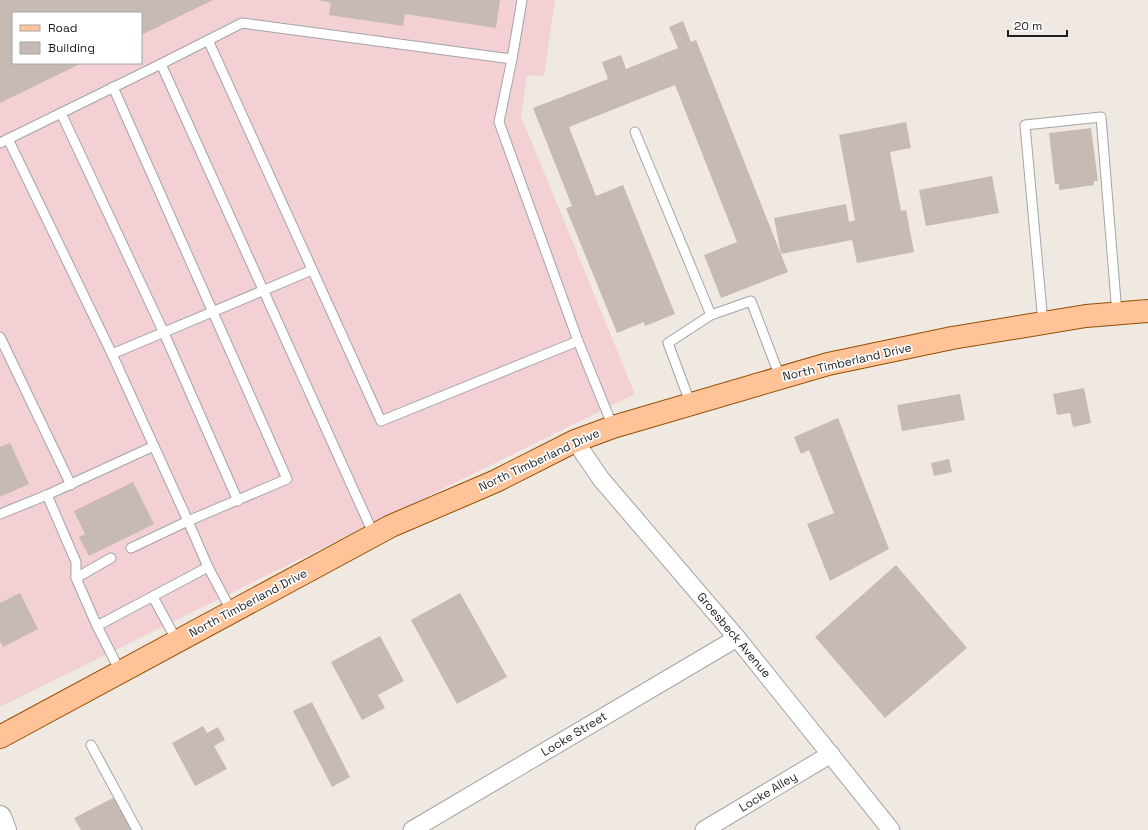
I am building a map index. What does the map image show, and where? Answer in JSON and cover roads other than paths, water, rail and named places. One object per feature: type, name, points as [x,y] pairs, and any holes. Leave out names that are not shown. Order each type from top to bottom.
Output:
[{"type":"main road","name":"North Timberland Drive","points":[[0,737],[391,526],[496,481],[575,441],[613,427],[828,364],[952,338],[1043,323],[1148,311]]},
{"type":"street","name":"Groesbeck Avenue","points":[[575,441],[601,479],[737,638],[831,754],[854,786],[892,830]]},
{"type":"street","name":"Locke Street","points":[[412,830],[737,638]]},
{"type":"street","name":"Locke Alley","points":[[704,830],[831,754]]},
{"type":"street","points":[[0,817],[5,830]]},
{"type":"lane","points":[[522,0],[499,122],[578,341],[613,427]]},
{"type":"lane","points":[[232,612],[208,567],[112,354],[4,141],[242,23],[512,59]]},
{"type":"lane","points":[[208,40],[381,421],[578,341]]},
{"type":"lane","points":[[161,64],[374,535]]},
{"type":"lane","points":[[113,88],[287,480],[188,521],[131,548]]},
{"type":"lane","points":[[61,113],[164,333],[238,501]]},
{"type":"lane","points":[[1043,323],[1025,125],[1101,117],[1117,314]]},
{"type":"lane","points":[[635,132],[711,315]]},
{"type":"lane","points":[[112,354],[312,270]]},
{"type":"lane","points":[[691,405],[668,344],[711,315],[751,301],[780,377]]},
{"type":"lane","points":[[0,337],[71,485]]},
{"type":"lane","points":[[0,514],[71,485],[154,446]]},
{"type":"lane","points":[[47,495],[76,562],[76,578],[97,626],[120,671]]},
{"type":"lane","points":[[76,578],[111,558]]},
{"type":"lane","points":[[97,626],[208,567]]},
{"type":"lane","points":[[153,597],[177,641]]},
{"type":"lane","points":[[91,745],[137,830]]}]
